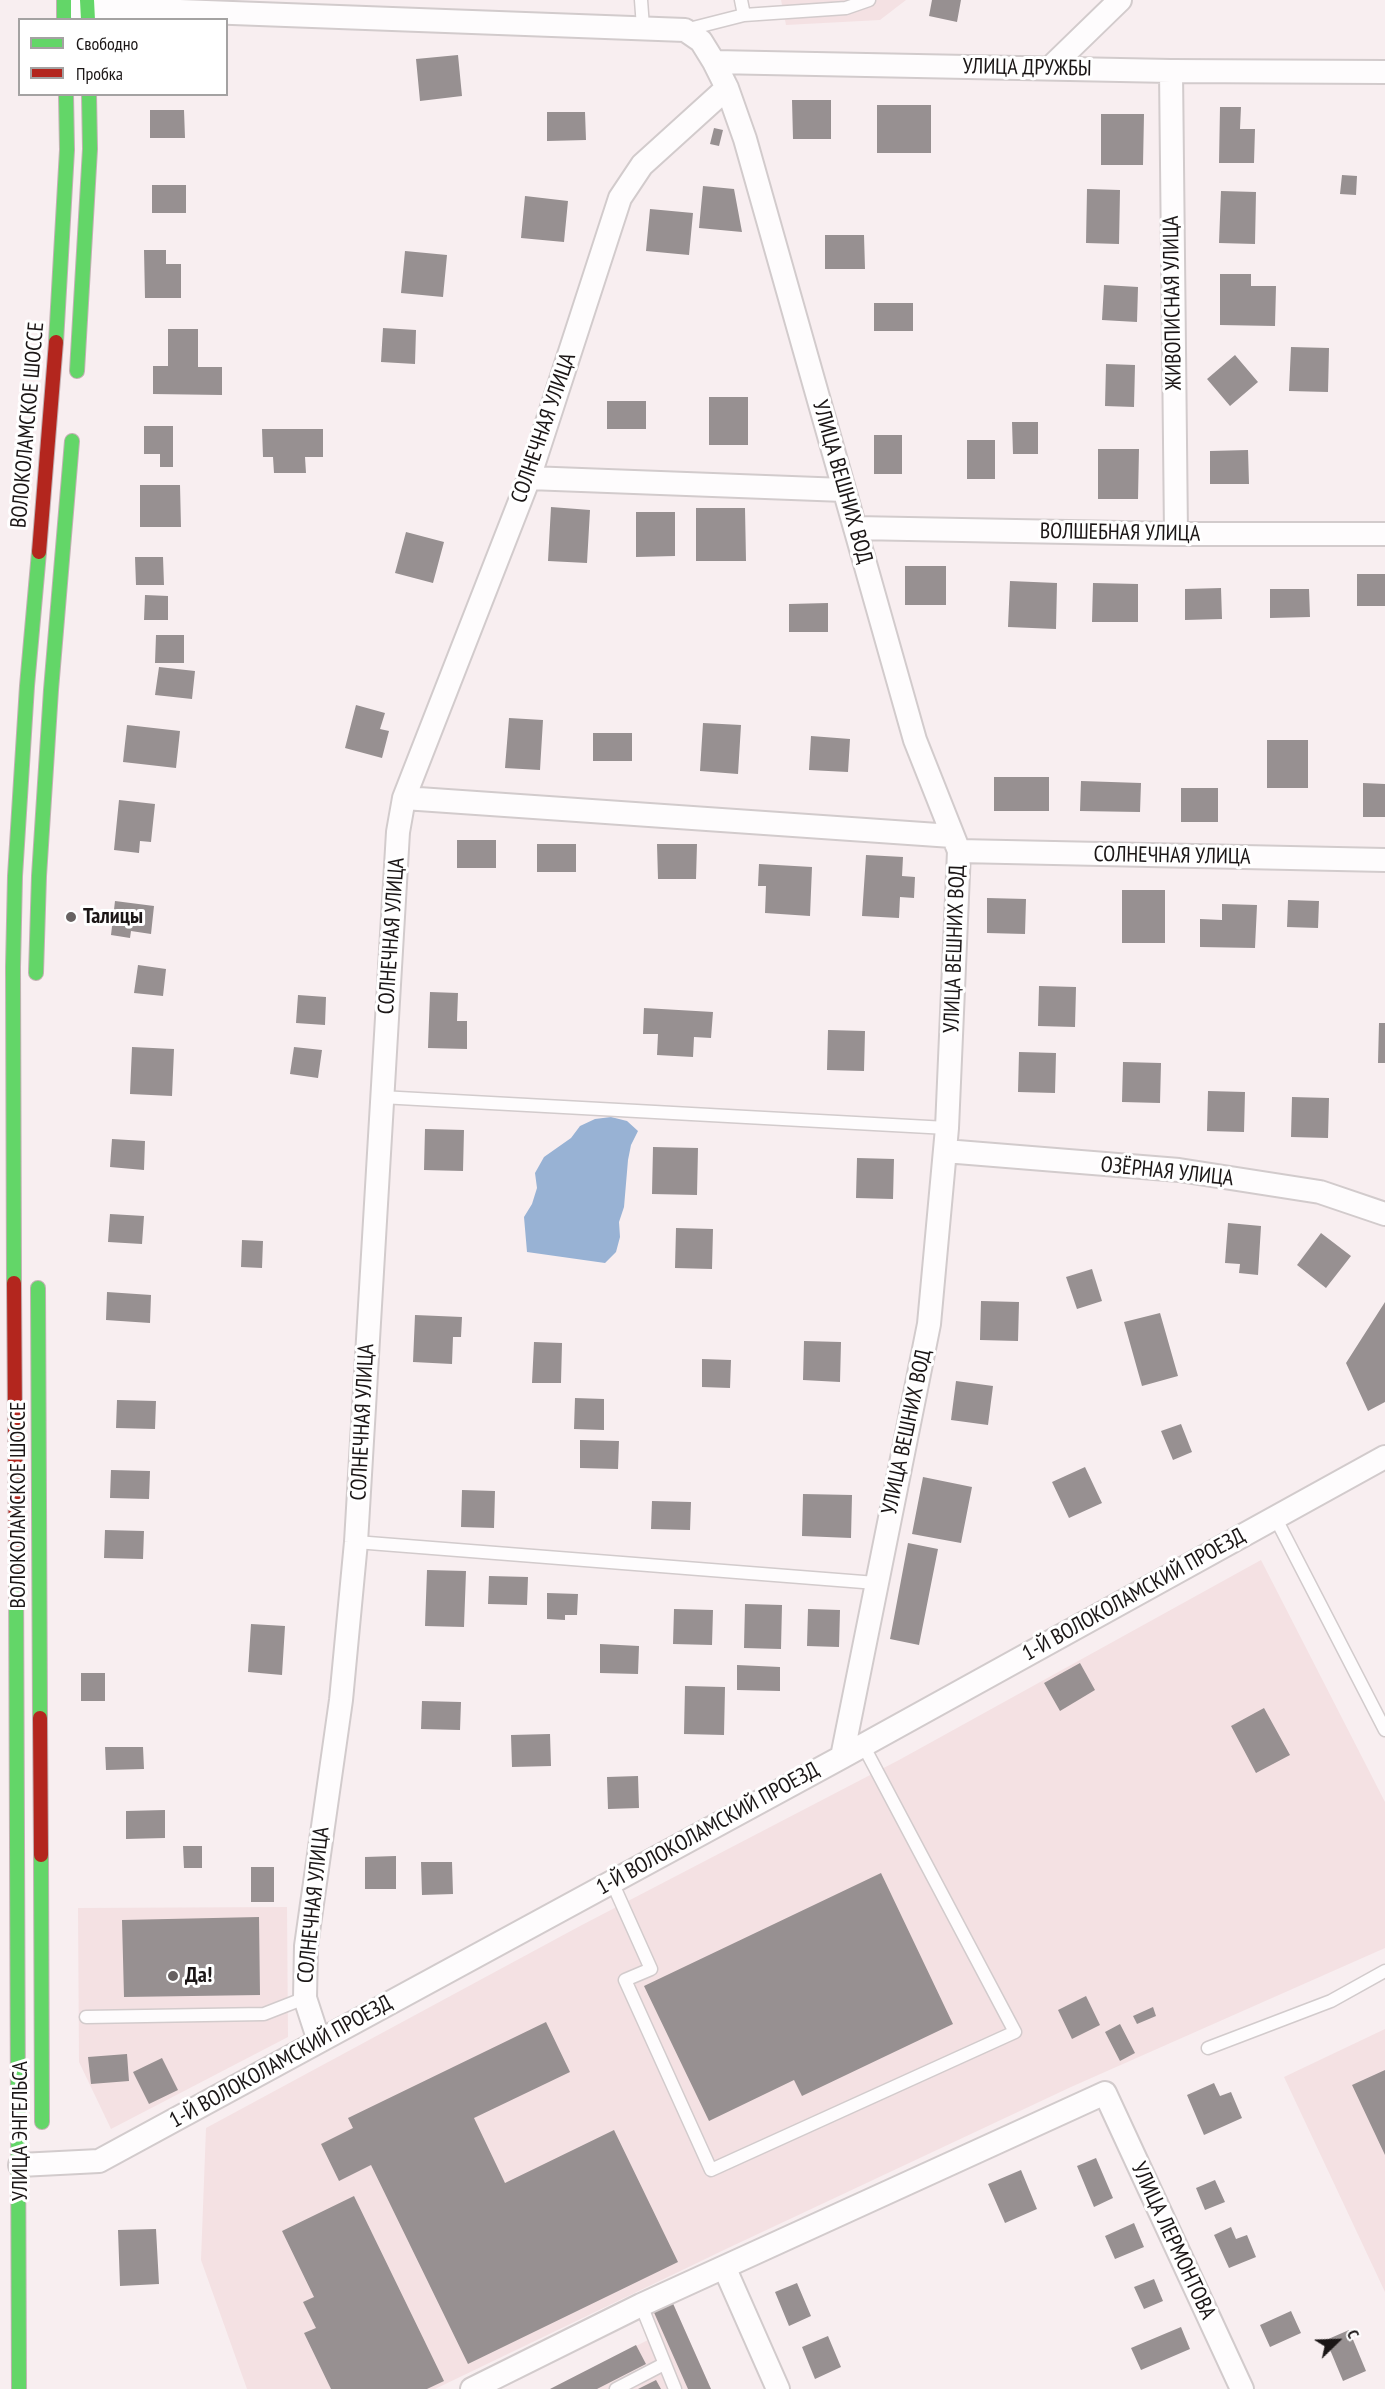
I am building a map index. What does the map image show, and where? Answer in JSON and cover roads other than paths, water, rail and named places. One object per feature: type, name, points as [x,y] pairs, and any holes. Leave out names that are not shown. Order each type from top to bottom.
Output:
[{"type":"main road","name":"ВОЛОКОЛАМСКОЕ ШОССЕ","points":[[18,1875],[13,967],[8,876],[27,686],[61,273],[67,150],[66,96]]},
{"type":"main road","name":"ВОЛОКОЛАМСКОЕ ШОССЕ","points":[[76,385],[87,239],[89,96]]},
{"type":"main road","name":"ВОЛОКОЛАМСКОЕ ШОССЕ","points":[[36,983],[39,876],[51,690],[72,432]]},
{"type":"main road","name":"ВОЛОКОЛАМСКОЕ ШОССЕ","points":[[38,1271],[41,1873]]},
{"type":"main road","name":"УЛИЦА ЭНГЕЛЬСА","points":[[19,2389],[37,2159],[41,1873]]},
{"type":"main road","name":"УЛИЦА ЭНГЕЛЬСА","points":[[18,1875],[37,2159]]},
{"type":"street","points":[[1050,68],[1120,0]]},
{"type":"street","points":[[64,9],[685,30],[701,40],[714,62]]},
{"type":"street","name":"УЛИЦА ДРУЖБЫ","points":[[714,62],[1171,71],[1385,72]]},
{"type":"street","name":"УЛИЦА ВЕШНИХ ВОД","points":[[714,62],[727,88],[745,139],[915,740],[956,844],[947,1128],[929,1324],[842,1757]]},
{"type":"street","name":"ЖИВОПИСНАЯ УЛИЦА","points":[[1171,71],[1176,534]]},
{"type":"street","name":"СОЛНЕЧНАЯ УЛИЦА","points":[[319,2042],[305,1998],[306,1946],[341,1700],[356,1542],[398,832],[404,798],[529,478],[620,198],[642,165],[727,88]]},
{"type":"street","points":[[529,478],[844,490]]},
{"type":"street","name":"ВОЛШЕБНАЯ УЛИЦА","points":[[855,528],[1176,534],[1385,534]]},
{"type":"street","name":"СОЛНЕЧНАЯ УЛИЦА","points":[[404,798],[956,844],[1385,860]]},
{"type":"street","points":[[8,876],[39,876]]},
{"type":"street","name":"ОЗЁРНАЯ УЛИЦА","points":[[945,1151],[1179,1170],[1320,1192],[1385,1214]]},
{"type":"street","name":"1-Й ВОЛОКОЛАМСКИЙ ПРОЕЗД","points":[[37,2159],[99,2161],[842,1757],[1385,1457]]},
{"type":"street","name":"УЛИЦА ЛЕРМОНТОВА","points":[[725,2269],[1105,2093],[1242,2389]]},
{"type":"street","points":[[472,2389],[641,2306],[725,2269],[778,2389]]},
{"type":"lane","points":[[641,0],[643,27]]},
{"type":"lane","points":[[741,0],[744,15]]},
{"type":"lane","points":[[685,30],[744,15],[846,8],[869,0]]},
{"type":"lane","points":[[381,1097],[947,1128]]},
{"type":"lane","points":[[1275,1517],[1385,1730]]},
{"type":"lane","points":[[356,1542],[876,1583]]},
{"type":"lane","points":[[612,1882],[651,1968],[625,1980],[711,2170],[1015,2032],[863,1745]]},
{"type":"lane","points":[[1208,2048],[1331,2001],[1385,1971]]},
{"type":"lane","points":[[86,2017],[264,2014],[305,1998]]},
{"type":"lane","points":[[641,2306],[675,2389]]},
{"type":"lane","points":[[616,2389],[663,2364]]},
{"type":"water","points":[[611,1117],[627,1121],[638,1131],[631,1145],[628,1160],[624,1207],[619,1222],[620,1237],[616,1252],[605,1263],[527,1252],[524,1217],[532,1204],[537,1188],[535,1173],[544,1157],[571,1138],[580,1126],[595,1119]]},
{"type":"place","name":"Талицы","points":[[71,917]]},
{"type":"place","name":"Да!","points":[[173,1976]]}]
